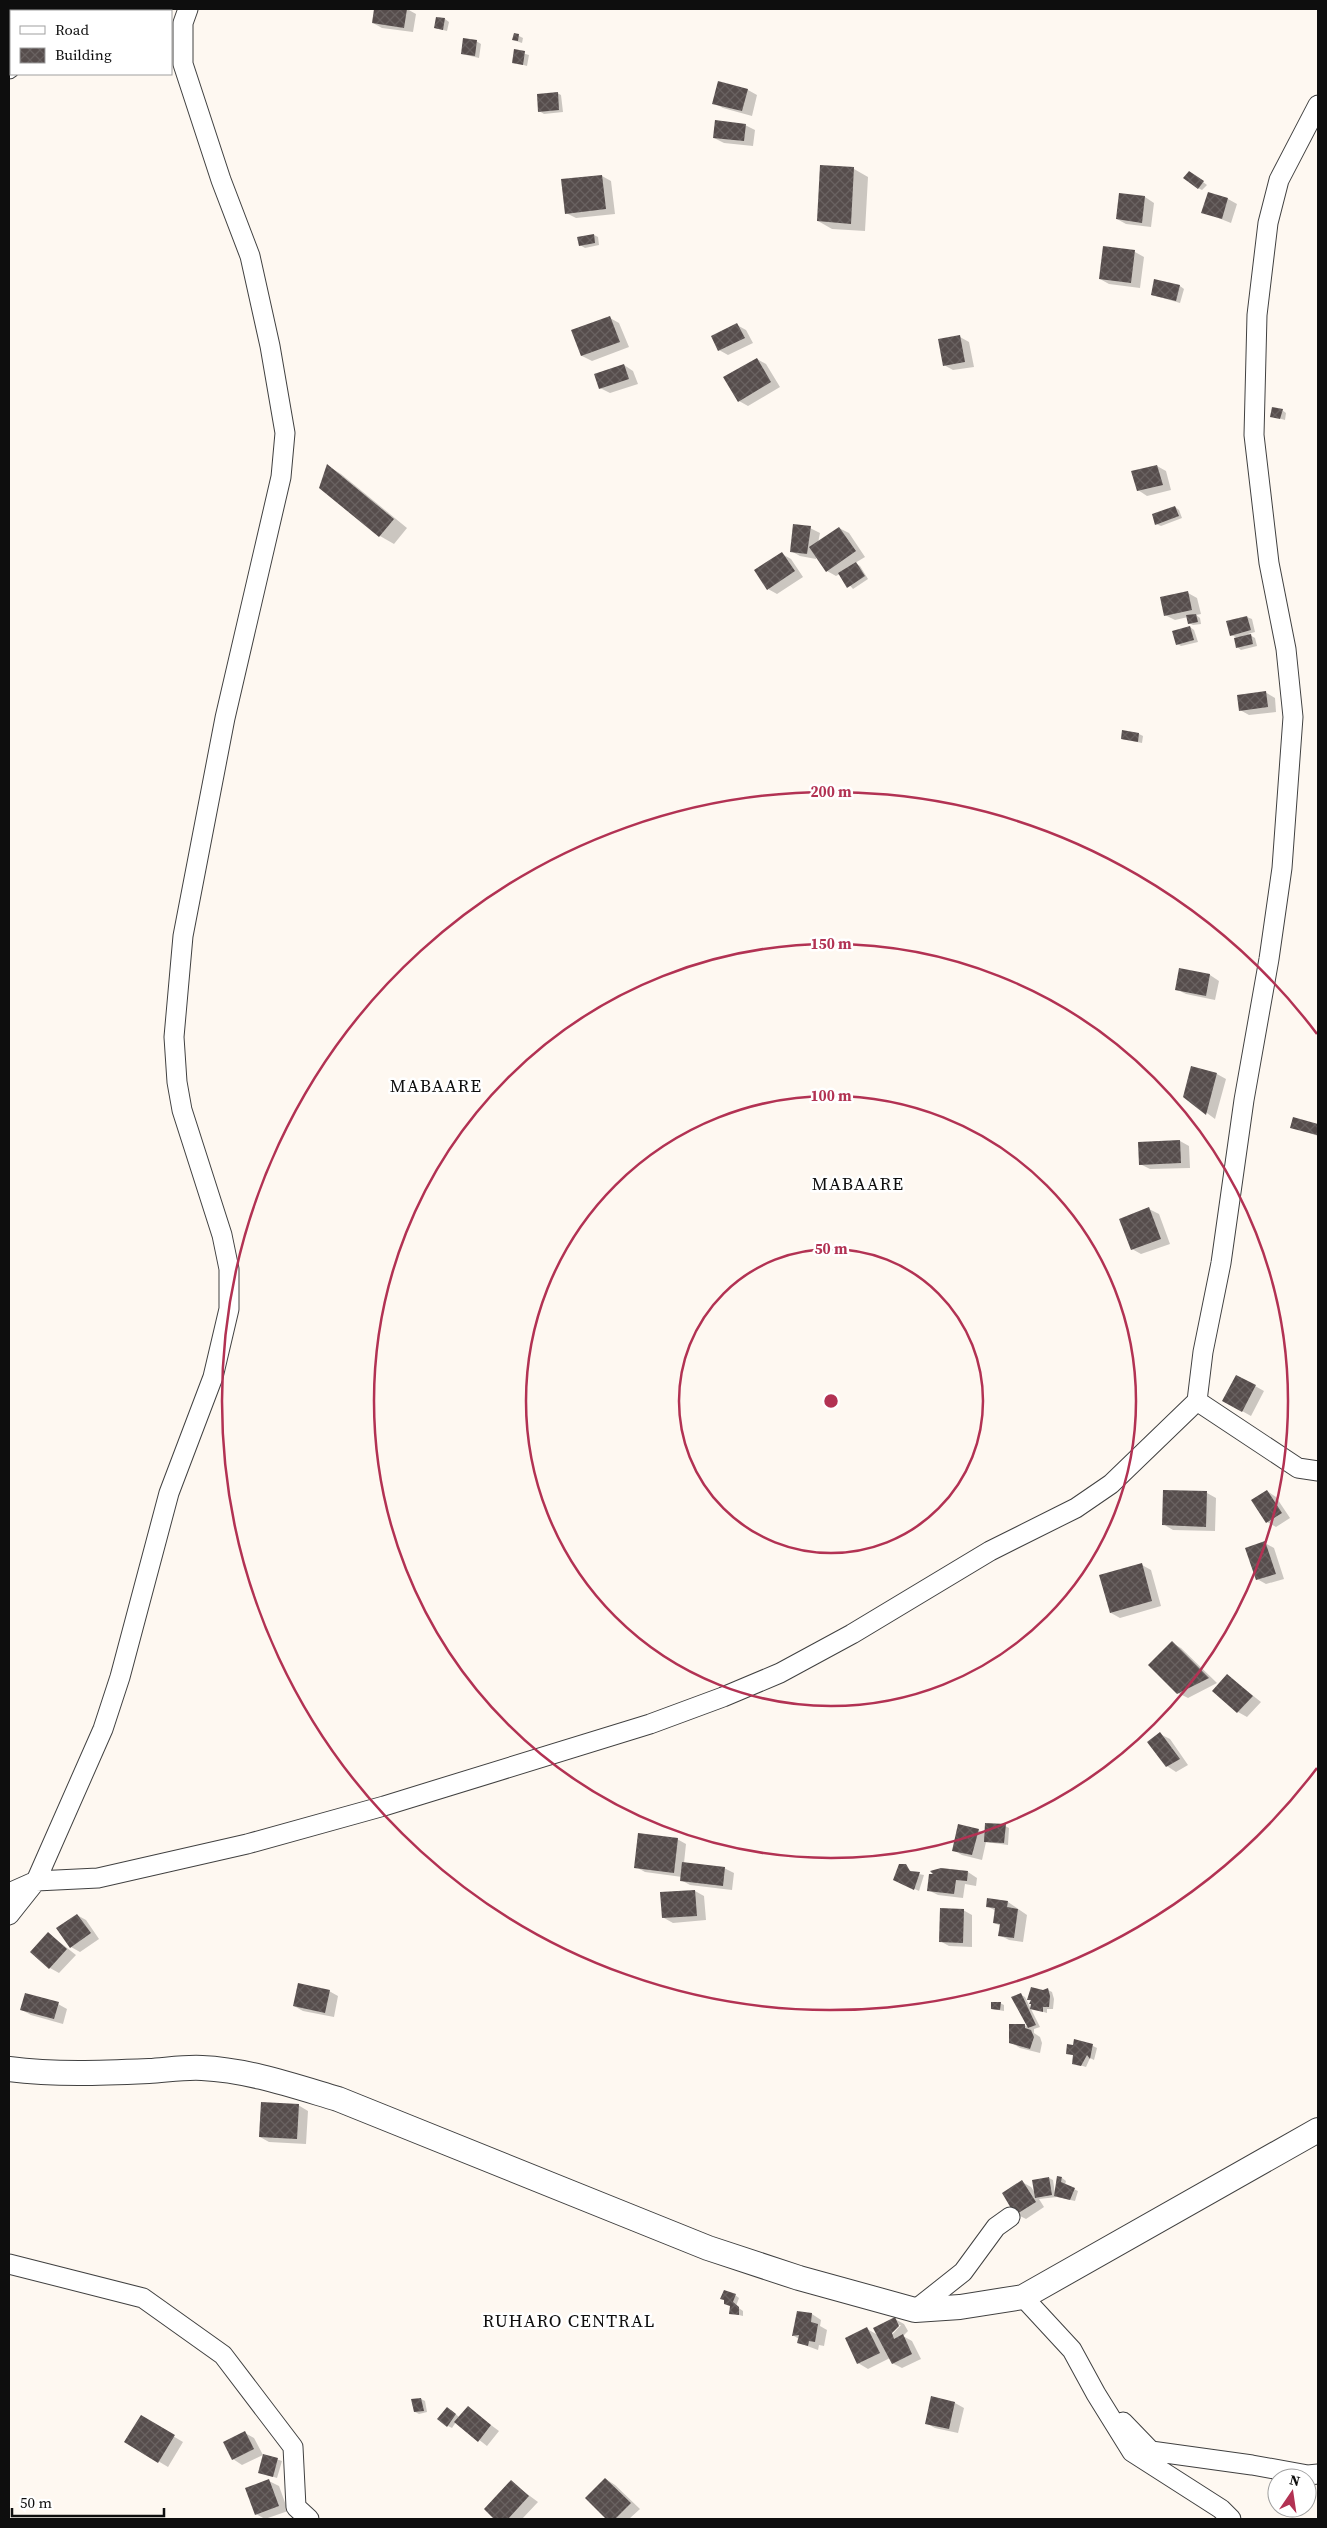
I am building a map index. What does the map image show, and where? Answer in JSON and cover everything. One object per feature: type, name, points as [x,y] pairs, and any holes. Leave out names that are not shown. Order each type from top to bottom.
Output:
[{"type":"street","points":[[9,1915],[36,1881],[103,1729],[120,1677],[169,1493],[214,1377],[229,1309],[229,1269],[222,1235],[182,1110],[177,1082],[174,1037],[183,936],[225,718],[281,477],[285,433],[270,346],[250,256],[221,180],[183,64],[183,23],[188,9]]},
{"type":"street","points":[[9,1893],[36,1881],[98,1878],[265,1839],[432,1792],[650,1724],[723,1697],[780,1673],[852,1634],[990,1551],[1076,1508],[1111,1484],[1197,1401],[1203,1352],[1221,1263],[1244,1100],[1269,959],[1282,868],[1294,716],[1286,649],[1269,563],[1254,435],[1257,315],[1268,223],[1279,180],[1318,105]]},
{"type":"street","points":[[1197,1401],[1298,1468],[1318,1471]]},
{"type":"street","points":[[9,2069],[32,2072],[92,2073],[201,2068],[236,2072],[288,2084],[338,2099],[708,2248],[799,2278],[915,2310],[960,2307],[1023,2297],[1318,2130]]},
{"type":"street","points":[[915,2310],[963,2272],[996,2227],[1010,2218]]},
{"type":"street","points":[[9,2264],[143,2298],[223,2355],[293,2447],[296,2507],[310,2519]]},
{"type":"street","points":[[1023,2297],[1072,2350],[1096,2394],[1132,2452],[1221,2510],[1231,2519]]},
{"type":"street","points":[[1096,2394],[1151,2451],[1252,2464],[1308,2475],[1318,2474]]},
{"type":"building","points":[[374,9],[407,9],[404,28],[372,23]]},
{"type":"building","points":[[436,17],[445,18],[443,30],[434,28]]},
{"type":"building","points":[[514,33],[519,34],[518,41],[512,40]]},
{"type":"building","points":[[463,38],[477,40],[475,56],[461,54]]},
{"type":"building","points":[[514,49],[525,51],[523,65],[512,63]]},
{"type":"building","points":[[718,81],[748,89],[742,111],[712,104]]},
{"type":"building","points":[[558,92],[559,110],[538,112],[537,94]]},
{"type":"building","points":[[715,120],[746,124],[744,141],[713,138]]},
{"type":"building","points":[[820,165],[854,167],[851,224],[817,221]]},
{"type":"building","points":[[1189,171],[1204,181],[1198,189],[1183,178]]},
{"type":"building","points":[[602,175],[606,209],[565,214],[561,179]]},
{"type":"building","points":[[1208,192],[1228,198],[1222,219],[1201,213]]},
{"type":"building","points":[[1119,193],[1145,196],[1142,223],[1116,219]]},
{"type":"building","points":[[594,234],[595,243],[579,246],[577,237]]},
{"type":"building","points":[[1103,246],[1135,250],[1131,283],[1099,279]]},
{"type":"building","points":[[1154,279],[1180,285],[1176,301],[1151,295]]},
{"type":"building","points":[[610,316],[620,342],[581,356],[571,330]]},
{"type":"building","points":[[737,323],[745,338],[718,351],[711,336]]},
{"type":"building","points":[[960,335],[965,362],[943,366],[938,339]]},
{"type":"building","points":[[757,358],[771,382],[738,402],[723,377]]},
{"type":"building","points":[[624,364],[629,379],[599,389],[594,374]]},
{"type":"building","points":[[1272,407],[1283,409],[1280,419],[1270,417]]},
{"type":"building","points":[[327,464],[394,519],[379,537],[319,488]]},
{"type":"building","points":[[1157,465],[1163,485],[1137,491],[1131,471]]},
{"type":"building","points":[[1175,506],[1179,516],[1155,525],[1152,514]]},
{"type":"building","points":[[793,524],[811,526],[807,554],[790,552]]},
{"type":"building","points":[[839,527],[856,551],[826,572],[809,547]]},
{"type":"building","points":[[782,552],[795,571],[767,590],[754,570]]},
{"type":"building","points":[[856,562],[865,576],[847,588],[838,573]]},
{"type":"building","points":[[1188,591],[1192,610],[1164,616],[1160,597]]},
{"type":"building","points":[[1196,614],[1198,622],[1188,624],[1186,615]]},
{"type":"building","points":[[1247,616],[1251,630],[1230,636],[1226,621]]},
{"type":"building","points":[[1190,626],[1194,640],[1176,645],[1172,631]]},
{"type":"building","points":[[1251,634],[1253,644],[1236,648],[1234,638]]},
{"type":"building","points":[[1266,691],[1268,707],[1239,711],[1237,695]]},
{"type":"building","points":[[1122,730],[1139,733],[1138,742],[1121,739]]},
{"type":"building","points":[[1179,968],[1210,974],[1206,996],[1175,990]]},
{"type":"building","points":[[1191,1066],[1217,1073],[1206,1115],[1183,1097]]},
{"type":"building","points":[[1293,1117],[1318,1124],[1317,1135],[1290,1128]]},
{"type":"building","points":[[1180,1140],[1181,1163],[1139,1165],[1138,1142]]},
{"type":"building","points":[[1149,1207],[1161,1239],[1131,1250],[1119,1219]]},
{"type":"building","points":[[1236,1375],[1256,1385],[1242,1412],[1222,1401]]},
{"type":"building","points":[[1163,1490],[1207,1491],[1206,1527],[1162,1525]]},
{"type":"building","points":[[1267,1490],[1282,1513],[1266,1523],[1251,1500]]},
{"type":"building","points":[[1265,1541],[1276,1574],[1256,1580],[1245,1548]]},
{"type":"building","points":[[1142,1563],[1152,1601],[1110,1613],[1099,1575]]},
{"type":"building","points":[[1172,1641],[1209,1678],[1177,1694],[1148,1665]]},
{"type":"building","points":[[1227,1674],[1253,1696],[1237,1713],[1212,1691]]},
{"type":"building","points":[[1160,1732],[1180,1759],[1166,1767],[1147,1742]]},
{"type":"building","points":[[985,1823],[1006,1824],[1004,1843],[984,1842]]},
{"type":"building","points":[[958,1824],[979,1829],[972,1855],[952,1851]]},
{"type":"building","points":[[638,1833],[678,1838],[674,1873],[634,1868]]},
{"type":"building","points":[[682,1862],[725,1867],[723,1886],[680,1881]]},
{"type":"building","points":[[899,1864],[906,1864],[910,1871],[920,1872],[914,1890],[893,1880]]},
{"type":"building","points":[[941,1868],[968,1871],[967,1881],[956,1880],[954,1894],[927,1891],[929,1874],[933,1874],[930,1871]]},
{"type":"building","points":[[695,1890],[697,1916],[662,1918],[660,1892]]},
{"type":"building","points":[[987,1898],[1008,1901],[1007,1907],[1018,1909],[1014,1938],[998,1936],[1000,1924],[993,1923],[995,1908],[986,1907]]},
{"type":"building","points":[[940,1908],[964,1909],[963,1943],[939,1942]]},
{"type":"building","points":[[77,1914],[91,1933],[70,1948],[56,1928]]},
{"type":"building","points":[[48,1932],[67,1949],[49,1969],[30,1952]]},
{"type":"building","points":[[298,1983],[330,1990],[325,2013],[293,2006]]},
{"type":"building","points":[[1031,1987],[1043,1990],[1048,1988],[1050,1996],[1049,2007],[1043,2007],[1043,2012],[1030,2009],[1031,2004],[1029,2004],[1031,2000],[1027,2000]]},
{"type":"building","points":[[25,1993],[59,2002],[54,2019],[20,2010]]},
{"type":"building","points":[[1021,1993],[1036,2025],[1028,2028],[1011,1997]]},
{"type":"building","points":[[991,2002],[1001,2002],[1000,2010],[991,2009]]},
{"type":"building","points":[[1009,2024],[1025,2024],[1025,2028],[1031,2030],[1034,2037],[1030,2049],[1009,2043]]},
{"type":"building","points":[[1074,2039],[1093,2044],[1090,2059],[1087,2055],[1081,2066],[1072,2064],[1073,2055],[1066,2054],[1067,2044],[1073,2045]]},
{"type":"building","points":[[261,2102],[299,2104],[297,2139],[259,2137]]},
{"type":"building","points":[[1057,2176],[1062,2177],[1061,2182],[1075,2188],[1070,2200],[1054,2196]]},
{"type":"building","points":[[1049,2177],[1052,2195],[1035,2198],[1032,2180]]},
{"type":"building","points":[[1022,2180],[1036,2202],[1015,2215],[1002,2193]]},
{"type":"building","points":[[724,2290],[736,2294],[733,2302],[739,2307],[739,2315],[729,2314],[730,2306],[724,2304],[724,2300],[720,2299]]},
{"type":"building","points":[[797,2311],[812,2313],[811,2322],[818,2324],[815,2342],[809,2341],[808,2346],[797,2343],[799,2335],[792,2336]]},
{"type":"building","points":[[895,2317],[899,2326],[892,2333],[894,2339],[903,2334],[912,2354],[892,2364],[873,2328]]},
{"type":"building","points":[[867,2327],[880,2353],[857,2364],[845,2338]]},
{"type":"building","points":[[931,2396],[955,2402],[949,2429],[925,2424]]},
{"type":"building","points":[[421,2398],[424,2411],[414,2412],[411,2399]]},
{"type":"building","points":[[468,2406],[491,2425],[478,2442],[454,2422]]},
{"type":"building","points":[[447,2407],[456,2414],[447,2427],[437,2419]]},
{"type":"building","points":[[141,2415],[175,2435],[158,2463],[124,2442]]},
{"type":"building","points":[[245,2431],[254,2449],[232,2460],[223,2442]]},
{"type":"building","points":[[263,2454],[278,2458],[273,2477],[258,2473]]},
{"type":"building","points":[[605,2478],[631,2503],[615,2519],[606,2519],[585,2498]]},
{"type":"building","points":[[269,2479],[279,2506],[255,2515],[245,2488]]},
{"type":"building","points":[[511,2480],[529,2496],[508,2519],[494,2519],[484,2509]]},
{"type":"district","name":"MABAARE","points":[[436,1085]]},
{"type":"district","name":"MABAARE","points":[[858,1183]]},
{"type":"district","name":"RUHARO CENTRAL","points":[[569,2320]]}]
